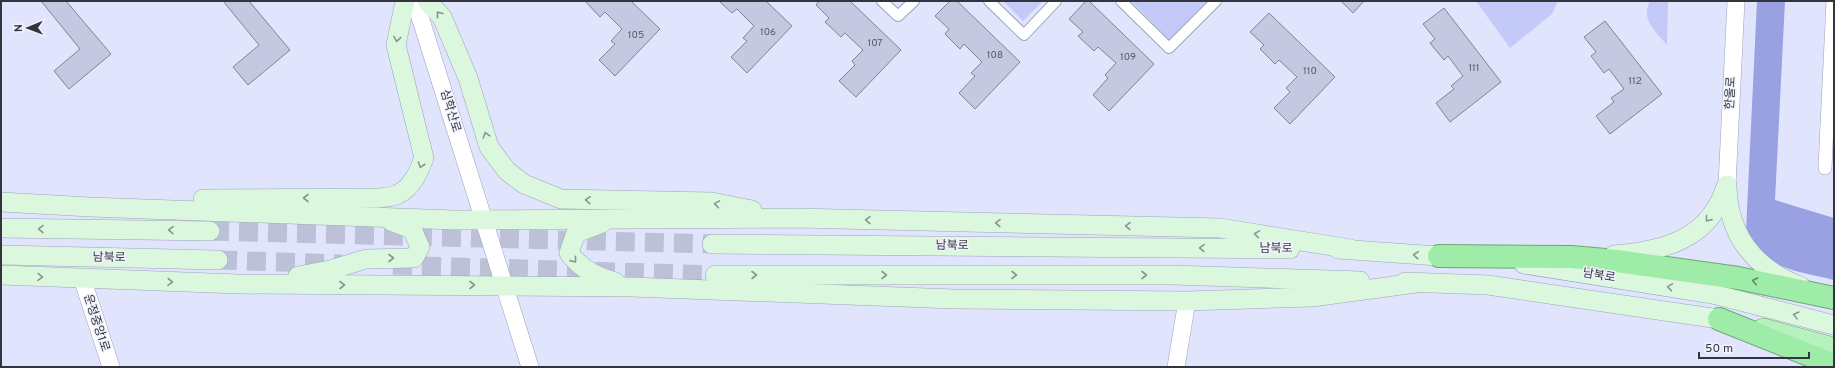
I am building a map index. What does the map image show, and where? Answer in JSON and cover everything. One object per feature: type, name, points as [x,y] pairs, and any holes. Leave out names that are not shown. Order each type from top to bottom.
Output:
[{"type":"highway","points":[[1439,256],[1571,257],[1617,261],[1738,278],[1831,297]]},
{"type":"highway","points":[[1719,319],[1834,365]]},
{"type":"main road","points":[[90,208],[163,199],[379,198],[398,194],[418,174],[424,158],[396,45],[405,1]]},
{"type":"main road","points":[[427,1],[442,17],[468,78],[489,147],[507,171],[524,184],[561,199],[712,202],[797,218]]},
{"type":"main road","points":[[1571,257],[1644,253],[1669,246],[1689,236],[1704,224],[1718,206],[1727,185]]},
{"type":"main road","points":[[1727,185],[1728,206],[1734,227],[1744,246],[1758,261],[1784,280],[1831,297]]},
{"type":"main road","points":[[1,202],[90,208],[485,220],[797,218],[1220,228],[1351,249]]},
{"type":"main road","points":[[257,284],[330,270],[366,259],[414,258],[420,247],[412,229],[382,217]]},
{"type":"main road","points":[[611,219],[581,231],[575,235],[569,253],[578,265],[600,278],[630,286]]},
{"type":"main road","points":[[1,228],[210,231]]},
{"type":"main road","name":"남북로","points":[[712,244],[1351,249],[1514,262],[1713,294],[1834,326]]},
{"type":"main road","name":"남북로","points":[[1,255],[218,260]]},
{"type":"main road","points":[[1,275],[257,284],[630,286],[954,298],[1187,301],[1312,297],[1416,283]]},
{"type":"main road","name":"남북로","points":[[715,275],[1172,275],[1488,285],[1719,319],[1806,339],[1834,348]]},
{"type":"street","name":"심학산로","points":[[415,1],[506,286],[530,367]]},
{"type":"street","points":[[882,1],[898,16],[914,1]]},
{"type":"street","points":[[989,1],[1024,35],[1056,1]]},
{"type":"street","points":[[1121,1],[1169,48],[1216,1]]},
{"type":"street","name":"한울로","points":[[1727,185],[1736,1]]},
{"type":"street","points":[[1825,168],[1831,126],[1833,1]]},
{"type":"street","name":"운정중앙1로","points":[[82,278],[111,367]]},
{"type":"street","points":[[1176,367],[1187,301]]},
{"type":"shaded area","points":[[1003,1],[1043,1],[1023,21]]},
{"type":"shaded area","points":[[1131,1],[1208,1],[1169,40]]},
{"type":"shaded area","points":[[1476,1],[1558,1],[1552,14],[1510,48]]},
{"type":"shaded area","points":[[1650,1],[1668,1],[1667,45],[1654,30],[1648,19],[1647,8]]},
{"type":"shaded area","points":[[1757,1],[1785,1],[1775,200],[1834,218],[1834,280],[1791,270],[1771,261],[1762,255],[1751,241],[1746,231]]},
{"type":"building","points":[[41,1],[66,1],[111,54],[69,89],[54,71],[80,49]]},
{"type":"building","points":[[223,1],[249,1],[290,50],[248,85],[233,67],[259,45]]},
{"type":"building","points":[[585,1],[631,1],[660,29],[615,76],[599,60],[615,44],[611,41],[622,29],[605,12],[600,17]]},
{"type":"building","points":[[719,1],[766,1],[792,26],[747,73],[731,57],[747,41],[743,38],[754,26],[737,9],[732,13]]},
{"type":"building","points":[[819,1],[850,1],[901,50],[856,97],[839,81],[855,65],[852,61],[863,50],[845,33],[841,37],[825,22],[829,18],[816,5]]},
{"type":"building","points":[[950,1],[957,1],[1020,62],[975,109],[959,93],[975,76],[971,73],[982,62],[964,44],[960,49],[945,34],[949,29],[935,16]]},
{"type":"building","points":[[1086,1],[1089,1],[1154,64],[1109,111],[1093,95],[1108,78],[1105,75],[1116,63],[1098,47],[1094,51],[1078,36],[1083,32],[1069,19]]},
{"type":"building","points":[[1341,1],[1364,1],[1353,13]]},
{"type":"building","points":[[1444,8],[1501,82],[1450,122],[1436,103],[1454,89],[1451,86],[1463,76],[1448,56],[1444,60],[1430,43],[1435,39],[1423,24]]},
{"type":"building","points":[[1269,13],[1335,77],[1290,124],[1274,108],[1290,92],[1286,88],[1297,77],[1279,60],[1275,64],[1260,49],[1264,45],[1250,32]]},
{"type":"building","points":[[1605,21],[1662,94],[1610,134],[1596,116],[1614,102],[1611,98],[1624,89],[1609,69],[1604,73],[1591,56],[1596,52],[1584,37]]},
{"type":"tunnel","points":[[210,231],[712,244]]},
{"type":"tunnel","points":[[218,260],[342,264]]},
{"type":"tunnel","points":[[393,265],[715,275]]}]
